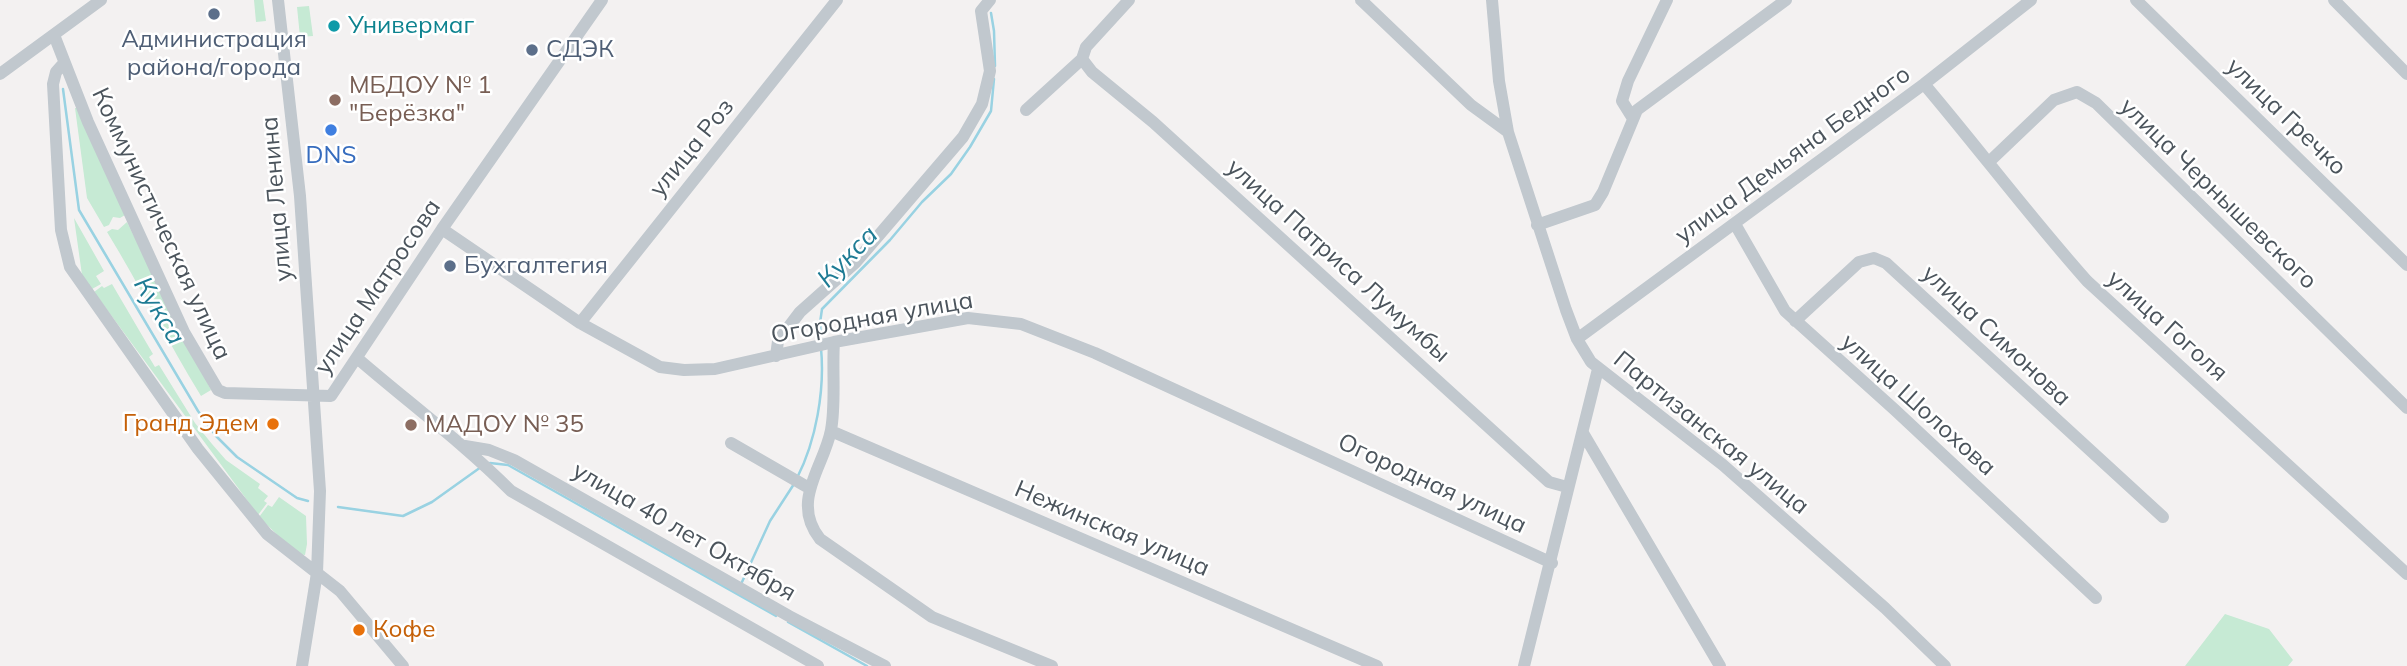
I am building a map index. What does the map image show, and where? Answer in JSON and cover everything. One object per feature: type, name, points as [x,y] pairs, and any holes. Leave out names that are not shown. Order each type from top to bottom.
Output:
[{"type":"street","points":[[0,74],[101,0]]},
{"type":"street","name":"улица Ленина","points":[[278,0],[300,196],[314,395]]},
{"type":"street","name":"улица Матросова","points":[[302,666],[317,573],[320,506],[314,395],[331,396],[442,229],[602,0]]},
{"type":"street","name":"улица Роз","points":[[580,323],[837,0]]},
{"type":"street","points":[[776,356],[778,341],[800,312],[855,262],[962,137],[982,104],[990,71],[981,11],[990,0]]},
{"type":"street","points":[[1026,110],[1082,60],[1086,47],[1129,0]]},
{"type":"street","points":[[1361,0],[1471,104],[1508,132]]},
{"type":"street","name":"Партизанская улица","points":[[1492,0],[1499,81],[1508,132],[1577,339],[1591,362],[1723,465],[1885,608],[1945,666]]},
{"type":"street","points":[[1632,117],[1622,100],[1628,81],[1667,0]]},
{"type":"street","points":[[1537,225],[1595,205],[1604,192],[1637,110],[1786,0]]},
{"type":"street","name":"улица Демьяна Бедного","points":[[1577,339],[1924,84],[2031,0]]},
{"type":"street","name":"улица Гречко","points":[[2136,0],[2407,265]]},
{"type":"street","points":[[2334,0],[2407,74]]},
{"type":"street","name":"Коммунистическая улица","points":[[54,36],[88,122],[184,332],[218,390],[225,393],[314,395]]},
{"type":"street","name":"улица Патриса Лумумбы","points":[[1082,60],[1092,72],[1184,149],[1549,482],[1567,488]]},
{"type":"street","name":"Коммунистическая улица","points":[[64,63],[56,72],[52,84],[61,230],[70,267],[198,449],[267,534],[340,591],[403,666]]},
{"type":"street","name":"улица Гоголя","points":[[1924,84],[2087,281],[2407,574]]},
{"type":"street","name":"улица Чернышевского","points":[[1990,161],[2054,100],[2077,92],[2096,103],[2407,408]]},
{"type":"street","name":"улица Шолохова","points":[[1735,224],[1785,311],[2096,598]]},
{"type":"street","name":"Огородная улица","points":[[442,229],[580,323],[660,368],[715,369],[830,343],[968,318],[1021,324],[1095,352],[1552,563]]},
{"type":"street","name":"улица Симонова","points":[[1795,321],[1859,262],[1874,258],[1886,263],[2163,517]]},
{"type":"street","points":[[800,483],[831,431],[830,343]]},
{"type":"street","name":"улица 40 лет Октября","points":[[357,358],[486,465],[511,491],[818,666]]},
{"type":"street","points":[[1524,666],[1552,563],[1567,488],[1598,369]]},
{"type":"street","name":"Нежинская улица","points":[[831,431],[1377,666]]},
{"type":"street","points":[[1583,433],[1720,666]]},
{"type":"street","points":[[731,443],[800,483],[812,528],[820,539],[932,617],[1052,666]]},
{"type":"street","name":"улица 40 лет Октября","points":[[459,445],[489,450],[514,460],[789,616],[885,666]]},
{"type":"green space","points":[[254,0],[263,0],[266,21],[256,22]]},
{"type":"green space","points":[[309,6],[313,36],[300,37],[297,7]]},
{"type":"green space","points":[[75,108],[125,215],[120,218],[113,217],[109,225],[104,227],[87,198]]},
{"type":"green space","points":[[74,218],[104,271],[96,276],[101,284],[92,289],[82,275]]},
{"type":"green space","points":[[127,222],[211,390],[201,396],[107,232],[118,230]]},
{"type":"green space","points":[[112,284],[153,354],[149,357],[155,367],[159,365],[195,423],[226,460],[260,484],[258,488],[268,496],[264,501],[267,503],[258,515],[94,292],[102,286],[104,288]]},
{"type":"green space","points":[[279,497],[306,516],[305,555],[297,554],[259,517],[268,505],[272,507]]},
{"type":"green space","points":[[2225,614],[2269,629],[2293,660],[2288,666],[2185,666]]},
{"type":"waterway","name":"Кукса","points":[[991,13],[995,66]]},
{"type":"waterway","name":"Кукса","points":[[821,342],[822,309],[951,174],[970,147],[991,111],[994,79]]},
{"type":"waterway","name":"Кукса","points":[[63,89],[79,210],[198,411],[216,436],[237,457],[297,498],[308,501]]},
{"type":"waterway","name":"Кукса","points":[[797,478],[804,464],[818,415],[822,381],[821,348]]},
{"type":"waterway","name":"Кукса","points":[[490,463],[508,465],[776,616]]},
{"type":"waterway","name":"Кукса","points":[[338,507],[403,516],[432,502],[481,467]]},
{"type":"waterway","name":"Кукса","points":[[742,582],[770,521],[794,484]]},
{"type":"waterway","name":"Кукса","points":[[788,622],[867,666]]},
{"type":"place","name":"Администрация района/города","points":[[214,14]]},
{"type":"place","name":"Универмаг","points":[[334,26]]},
{"type":"place","name":"СДЭК","points":[[532,50]]},
{"type":"place","name":"МБДОУ № 1 \"Берёзка\"","points":[[335,100]]},
{"type":"place","name":"DNS","points":[[331,130]]},
{"type":"place","name":"Бухгалтегия","points":[[450,266]]},
{"type":"place","name":"Гранд Эдем","points":[[273,424]]},
{"type":"place","name":"МАДОУ № 35","points":[[411,425]]},
{"type":"place","name":"Кофе","points":[[359,630]]}]
